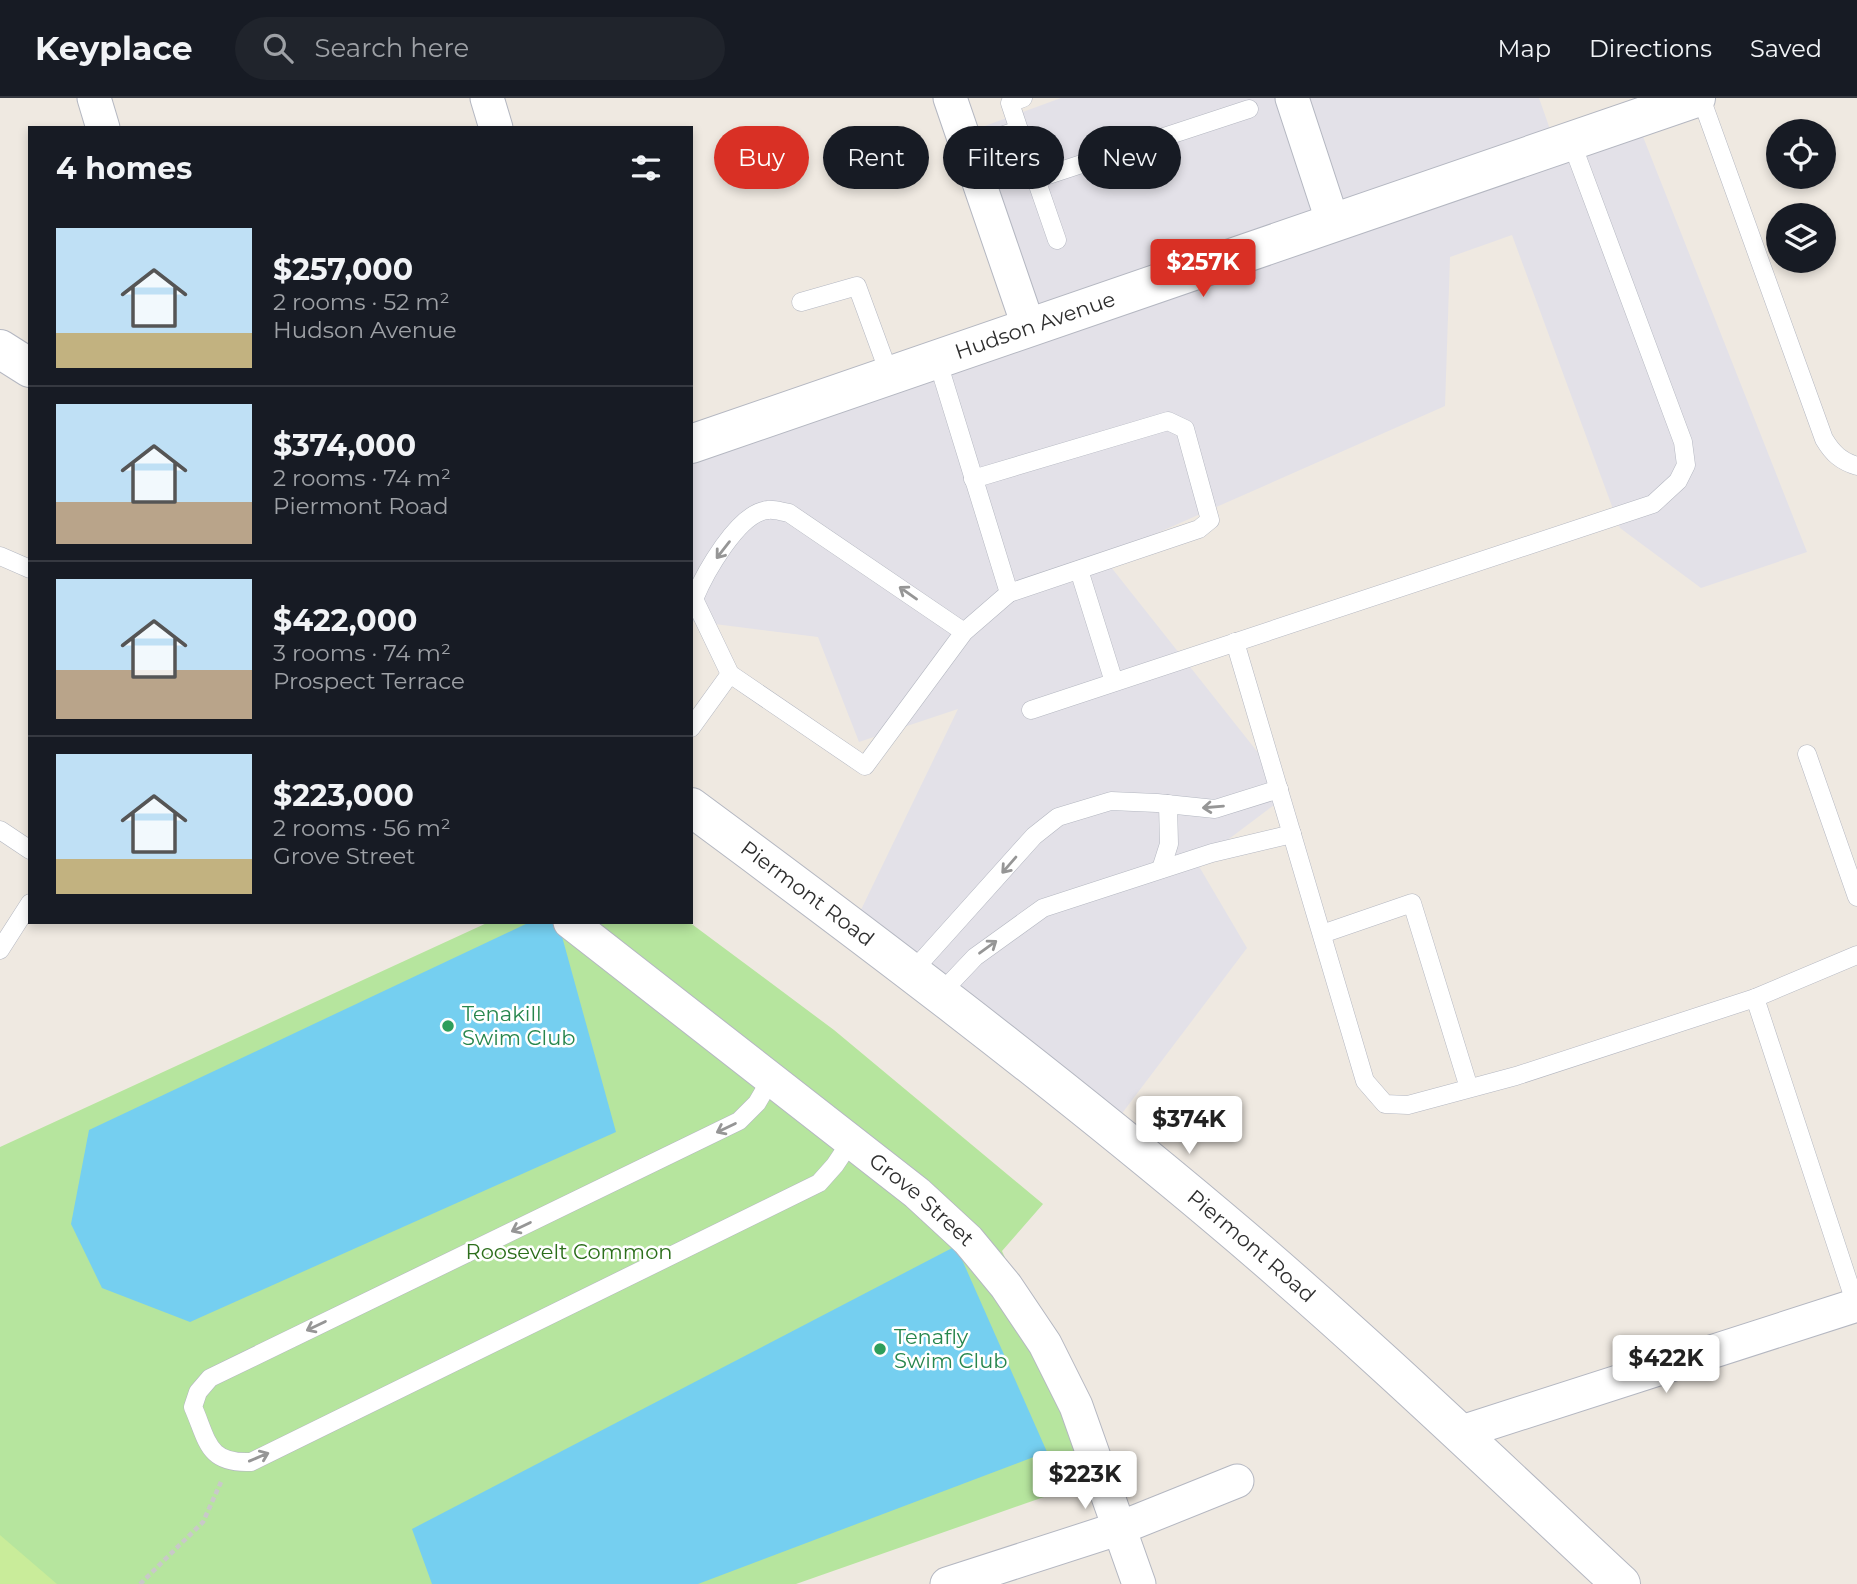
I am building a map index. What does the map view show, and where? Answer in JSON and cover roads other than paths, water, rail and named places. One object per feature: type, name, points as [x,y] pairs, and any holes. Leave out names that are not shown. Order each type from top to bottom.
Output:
[{"type":"street","points":[[94,98],[102,126]]},
{"type":"street","points":[[487,98],[495,126]]},
{"type":"street","points":[[950,98],[960,126]]},
{"type":"street","points":[[1292,98],[1333,223]]},
{"type":"street","name":"Hudson Avenue","points":[[693,443],[1699,98]]},
{"type":"street","points":[[981,189],[1029,328]]},
{"type":"street","points":[[0,349],[28,367]]},
{"type":"street","name":"Piermont Road","points":[[693,809],[1076,1101],[1221,1220],[1361,1343],[1621,1584]]},
{"type":"street","name":"Grove Street","points":[[573,924],[917,1193],[968,1240],[1006,1286],[1045,1344],[1076,1406],[1139,1584]]},
{"type":"street","points":[[1458,1433],[1856,1305]]},
{"type":"street","points":[[947,1584],[1119,1528],[1237,1481]]},
{"type":"lane","points":[[1017,126],[1010,103],[1023,98]]},
{"type":"lane","points":[[1699,98],[1824,439],[1832,452],[1844,462],[1857,466]]},
{"type":"lane","points":[[1064,170],[1250,109]]},
{"type":"lane","points":[[1031,710],[1653,504],[1678,481],[1686,465],[1684,442],[1570,141]]},
{"type":"lane","points":[[1039,189],[1057,240]]},
{"type":"lane","points":[[801,302],[857,286],[890,376]]},
{"type":"lane","points":[[937,359],[1009,593]]},
{"type":"lane","points":[[964,632],[789,513],[766,509],[747,517],[706,572],[694,599],[730,674],[866,766],[964,632],[1009,593],[1199,529],[1210,520],[1185,429],[1168,421],[973,479]]},
{"type":"lane","points":[[0,556],[28,568]]},
{"type":"lane","points":[[1079,570],[1114,682]]},
{"type":"lane","points":[[1235,642],[1366,1081],[1385,1104],[1408,1105],[1516,1076],[1755,998],[1857,955]]},
{"type":"lane","points":[[693,726],[730,674]]},
{"type":"lane","points":[[1807,754],[1857,897]]},
{"type":"lane","points":[[925,984],[1034,836],[1058,817],[1111,801],[1215,810],[1279,789]]},
{"type":"lane","points":[[1161,869],[1169,845],[1168,804]]},
{"type":"lane","points":[[0,830],[28,849]]},
{"type":"lane","points":[[925,984],[975,957],[1043,908],[1212,853],[1292,834]]},
{"type":"lane","points":[[1321,934],[1412,903],[1469,1088]]},
{"type":"lane","points":[[0,950],[28,906]]},
{"type":"lane","points":[[1755,998],[1856,1305]]},
{"type":"lane","points":[[771,1079],[757,1103],[739,1121],[210,1378],[198,1392],[193,1407],[214,1453],[230,1463],[251,1462],[819,1183],[851,1141]]},
{"type":"water","name":"Tenakill Swim Club","points":[[526,924],[559,924],[616,1132],[190,1322],[102,1288],[71,1224],[89,1130]]},
{"type":"water","name":"Tenafly Swim Club","points":[[956,1246],[1047,1452],[698,1584],[432,1584],[412,1529]]},
{"type":"place","name":"Tenakill Swim Club","points":[[448,1026]]},
{"type":"place","name":"Tenafly Swim Club","points":[[880,1349]]},
{"type":"park label","name":"Roosevelt Common","points":[[569,1252]]}]
